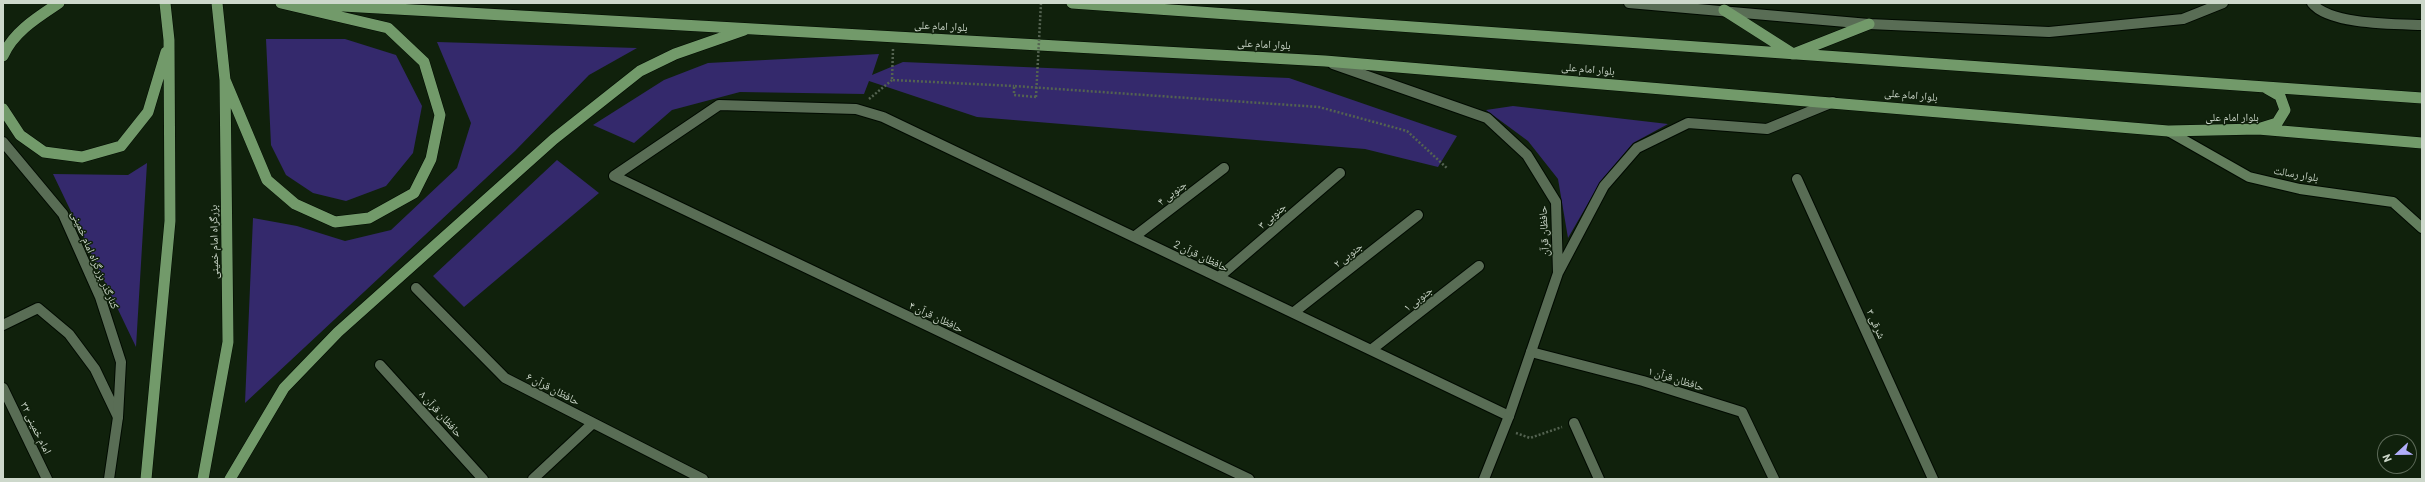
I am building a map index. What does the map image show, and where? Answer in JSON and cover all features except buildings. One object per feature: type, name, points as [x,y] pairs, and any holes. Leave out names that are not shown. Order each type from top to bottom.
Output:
[{"type":"highway","points":[[3,56],[8,44],[34,20],[59,3]]},
{"type":"highway","points":[[146,479],[170,221],[169,40],[165,3]]},
{"type":"highway","name":"بزرگراه امام خمینی","points":[[203,479],[228,342],[225,80],[217,3]]},
{"type":"highway","points":[[225,80],[267,180],[296,204],[335,222],[369,218],[414,193],[431,159],[440,115],[424,62],[388,28],[281,3]]},
{"type":"highway","name":"بلوار امام علی","points":[[289,3],[1325,61],[1834,102],[2168,131],[2258,129],[2422,143]]},
{"type":"highway","points":[[1072,3],[2422,98]]},
{"type":"highway","points":[[1724,10],[1793,54]]},
{"type":"highway","points":[[1793,54],[1870,24]]},
{"type":"highway","points":[[230,479],[284,388],[338,332],[554,139],[640,71],[675,54],[750,28]]},
{"type":"highway","points":[[3,109],[20,135],[44,152],[82,157],[121,146],[148,112],[169,40]]},
{"type":"highway","points":[[2258,129],[2277,123],[2285,110],[2280,96],[2263,86]]},
{"type":"main road","name":"بلوار رسالت","points":[[2168,131],[2249,177],[2300,189],[2393,202],[2422,228]]},
{"type":"street","points":[[1629,3],[1724,10],[1870,24],[2050,32],[2183,19],[2222,3]]},
{"type":"street","points":[[2312,3],[2334,16],[2354,21],[2422,26]]},
{"type":"street","name":"حافظان قرآن","points":[[1325,61],[1487,118],[1527,155],[1556,202],[1558,273],[1505,428],[1484,479]]},
{"type":"street","points":[[1558,273],[1604,186],[1636,148],[1688,123],[1767,130],[1834,102]]},
{"type":"street","name":"حافظان قرآن 2","points":[[614,176],[719,105],[856,109],[884,117],[1509,416]]},
{"type":"street","name":"کنارگذر بزرگراه امام خمینی","points":[[3,142],[63,214],[100,297],[121,362],[118,417],[109,479]]},
{"type":"street","name":"جنوبی ۴","points":[[1134,237],[1224,168]]},
{"type":"street","name":"جنوبی ۳","points":[[1219,277],[1340,173]]},
{"type":"street","name":"حافظان قرآن ۴","points":[[614,176],[1249,479]]},
{"type":"street","name":"۳ شرقی","points":[[1797,178],[1933,479]]},
{"type":"street","name":"جنوبی ۲","points":[[1293,313],[1418,215]]},
{"type":"street","name":"جنوبی ۱","points":[[1371,350],[1479,266]]},
{"type":"street","name":"حافظان قرآن ۶","points":[[416,288],[505,378],[703,479]]},
{"type":"street","points":[[3,325],[38,308],[69,334],[95,368],[118,417]]},
{"type":"street","name":"حافظان قرآن ۱","points":[[1531,352],[1643,381],[1742,412],[1774,479]]},
{"type":"street","name":"حافظان قرآن ۸","points":[[380,365],[483,479]]},
{"type":"street","name":"امام خمینی ۳۲","points":[[3,388],[47,479]]},
{"type":"street","points":[[533,479],[593,423]]},
{"type":"street","points":[[1574,423],[1599,479]]},
{"type":"path","points":[[1014,86],[1014,95],[1036,97],[1041,3]]},
{"type":"path","points":[[892,80],[893,37]]},
{"type":"path","points":[[856,109],[892,80],[1014,86],[1319,107],[1408,131],[1448,170]]},
{"type":"path","points":[[1505,428],[1530,438],[1574,423]]},
{"type":"shaded area","points":[[266,39],[345,39],[396,55],[422,106],[413,153],[386,186],[346,201],[313,193],[286,175],[271,145]]},
{"type":"shaded area","points":[[437,42],[637,48],[589,75],[515,151],[245,403],[253,218],[297,226],[345,241],[391,230],[457,168],[471,123]]},
{"type":"shaded area","points":[[879,54],[872,75],[903,62],[1289,78],[1457,136],[1438,167],[1365,149],[977,117],[869,81],[864,94],[740,92],[672,110],[634,143],[593,125],[664,80],[708,63]]},
{"type":"shaded area","points":[[1513,106],[1668,124],[1633,143],[1601,181],[1568,238],[1558,179],[1528,141],[1486,110]]},
{"type":"shaded area","points":[[557,160],[599,193],[464,307],[433,276]]},
{"type":"shaded area","points":[[147,163],[136,347],[53,174],[128,175]]}]
